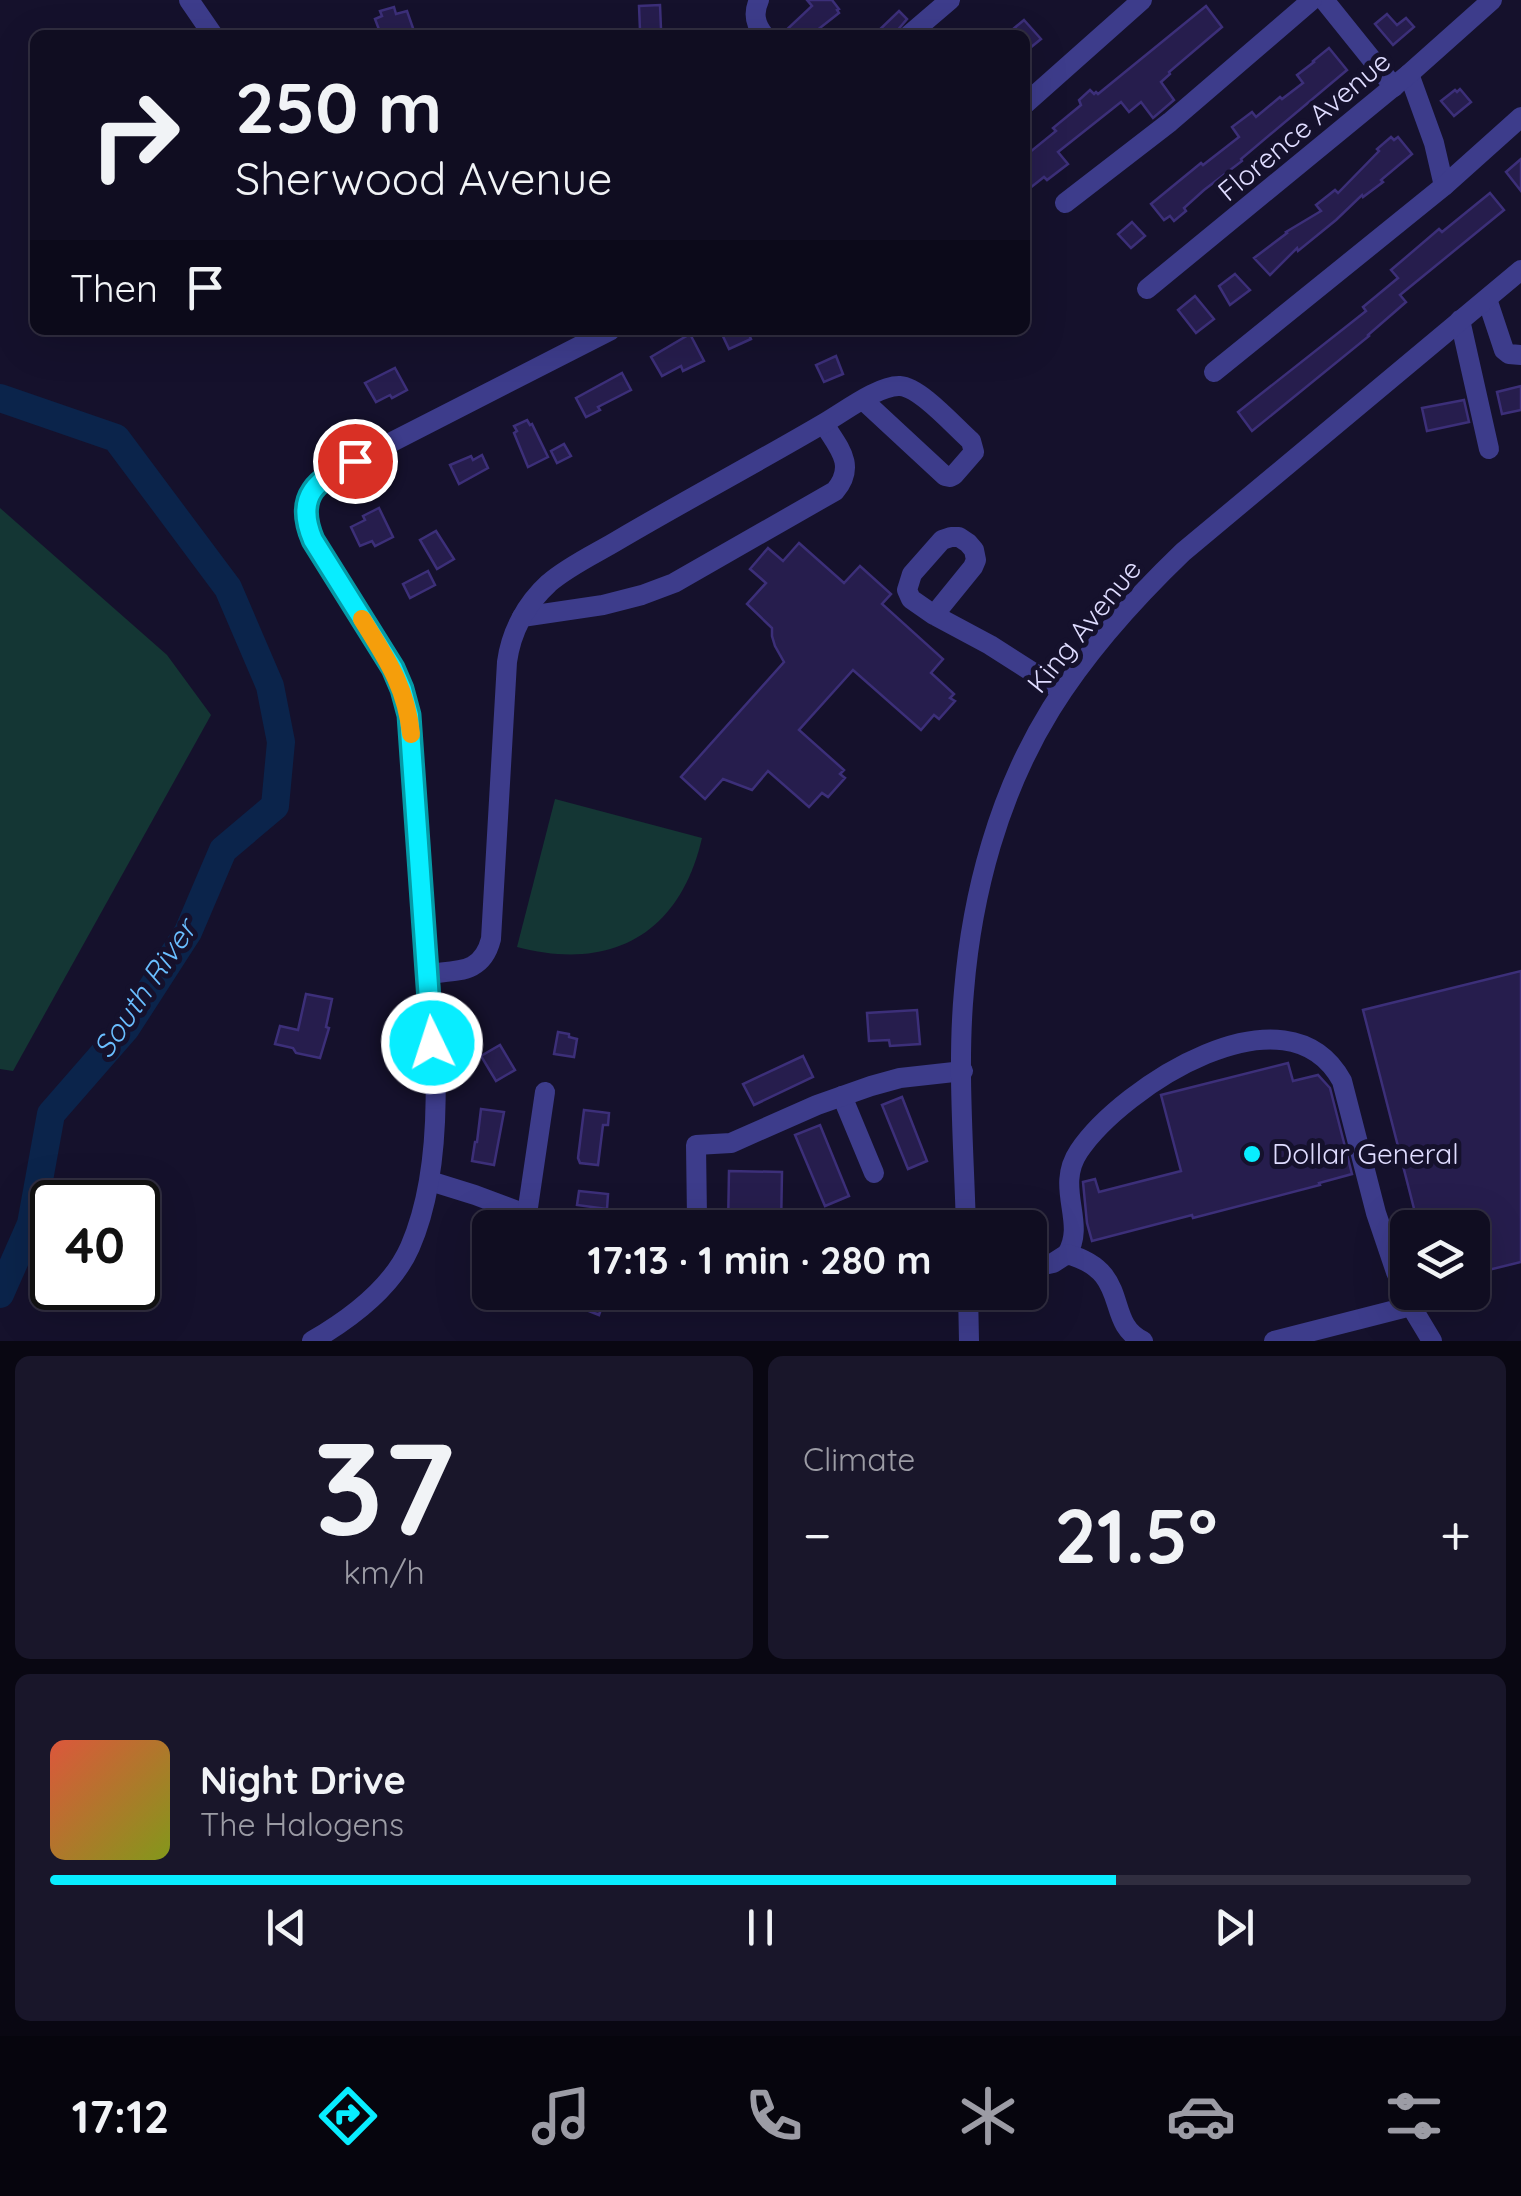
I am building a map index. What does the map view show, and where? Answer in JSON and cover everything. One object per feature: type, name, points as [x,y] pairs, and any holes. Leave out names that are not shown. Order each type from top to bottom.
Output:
[{"type":"street","points":[[190,0],[210,30]]},
{"type":"street","points":[[759,0],[755,18],[760,30]]},
{"type":"street","points":[[915,30],[950,0]]},
{"type":"street","points":[[1030,100],[1142,0]]},
{"type":"street","points":[[1066,203],[1312,0]]},
{"type":"street","points":[[1324,0],[1402,80],[1434,143],[1444,186]]},
{"type":"street","name":"Florence Avenue","points":[[1147,289],[1402,80],[1492,0]]},
{"type":"street","points":[[1214,372],[1444,186],[1521,117]]},
{"type":"street","name":"King Avenue","points":[[966,1210],[964,993],[977,897],[1008,796],[1062,691],[1111,627],[1183,552],[1521,270]]},
{"type":"street","points":[[1486,299],[1504,350],[1521,355]]},
{"type":"street","points":[[1460,320],[1489,449]]},
{"type":"street","points":[[312,1341],[364,1304],[400,1266],[410,1246],[430,1181],[435,1078],[409,715],[393,668],[313,540],[307,526],[306,504],[320,482],[341,468],[601,335]]},
{"type":"street","points":[[428,974],[466,970],[487,954],[491,940],[507,662],[522,616],[537,596],[559,576],[863,400],[886,388],[914,390],[971,441],[974,452],[954,475],[945,476],[863,400]]},
{"type":"street","points":[[522,616],[603,605],[674,584],[835,491],[846,466],[844,455],[824,424]]},
{"type":"street","points":[[934,615],[1062,691]]},
{"type":"street","points":[[1047,1264],[1068,1254],[1074,1240],[1068,1179],[1072,1164],[1087,1141],[1148,1086],[1170,1072],[1199,1057],[1251,1040],[1299,1044],[1318,1053],[1335,1068],[1342,1081],[1390,1254]]},
{"type":"street","points":[[697,1210],[696,1145],[731,1144],[842,1096],[900,1078],[963,1072]]},
{"type":"street","points":[[528,1210],[545,1092]]},
{"type":"street","points":[[842,1096],[874,1173]]},
{"type":"street","points":[[430,1181],[515,1210]]},
{"type":"street","points":[[1068,1254],[1086,1259],[1106,1277],[1128,1330],[1143,1341]]},
{"type":"street","points":[[968,1310],[969,1341]]},
{"type":"street","points":[[1274,1341],[1395,1310]]},
{"type":"street","points":[[1413,1310],[1432,1341]]},
{"type":"green space","points":[[0,508],[167,655],[211,715],[13,1071],[0,1069]]},
{"type":"green space","points":[[555,799],[702,838],[692,871],[677,899],[659,921],[636,938],[611,949],[582,954],[517,947]]},
{"type":"building","points":[[807,0],[832,0],[839,13],[817,30],[786,30],[812,6]]},
{"type":"building","points":[[660,5],[661,29],[640,30],[639,6]]},
{"type":"building","points":[[1206,6],[1222,27],[1161,82],[1174,100],[1153,118],[1141,102],[1129,112],[1121,102],[1058,152],[1068,164],[1030,188],[1030,152],[1056,131],[1053,128],[1081,105],[1079,100],[1090,90],[1098,94]]},
{"type":"building","points":[[394,7],[396,14],[407,11],[414,30],[379,30],[375,19],[382,16],[380,11]]},
{"type":"building","points":[[899,11],[907,19],[898,30],[879,30]]},
{"type":"building","points":[[1387,14],[1397,25],[1406,18],[1414,27],[1393,45],[1375,24]]},
{"type":"building","points":[[1024,20],[1041,39],[1030,48],[1030,30],[1012,30]]},
{"type":"building","points":[[1329,48],[1347,70],[1204,190],[1174,221],[1170,216],[1164,220],[1151,204],[1239,137],[1232,127],[1252,112],[1256,117],[1303,83],[1297,75]]},
{"type":"building","points":[[1460,89],[1471,102],[1454,116],[1441,101]]},
{"type":"building","points":[[1391,137],[1398,137],[1412,154],[1383,182],[1362,195],[1298,251],[1297,248],[1270,275],[1254,258],[1321,211],[1316,205],[1335,190],[1338,193]]},
{"type":"building","points":[[1521,159],[1521,191],[1506,172]]},
{"type":"building","points":[[1490,193],[1504,210],[1400,295],[1406,302],[1369,336],[1252,431],[1238,412],[1366,311],[1363,307],[1398,278],[1391,270]]},
{"type":"building","points":[[1132,222],[1145,236],[1131,248],[1118,234]]},
{"type":"building","points":[[1235,274],[1250,290],[1230,305],[1219,286]]},
{"type":"building","points":[[1195,296],[1214,319],[1196,333],[1178,310]]},
{"type":"building","points":[[691,335],[704,361],[683,371],[681,366],[662,376],[651,357]]},
{"type":"building","points":[[722,335],[749,335],[751,339],[729,349]]},
{"type":"building","points":[[836,356],[843,374],[824,382],[816,365]]},
{"type":"building","points":[[395,368],[407,390],[376,402],[365,383]]},
{"type":"building","points":[[622,373],[631,390],[586,417],[576,398]]},
{"type":"building","points":[[1521,386],[1521,410],[1502,414],[1497,392]]},
{"type":"building","points":[[1464,400],[1469,422],[1427,431],[1422,408]]},
{"type":"building","points":[[527,420],[548,457],[528,467],[514,433],[514,426]]},
{"type":"building","points":[[564,444],[571,456],[557,463],[551,451]]},
{"type":"building","points":[[482,455],[488,468],[459,484],[450,465]]},
{"type":"building","points":[[379,508],[393,537],[375,546],[372,541],[360,546],[351,527]]},
{"type":"building","points":[[436,531],[454,559],[437,569],[420,540]]},
{"type":"building","points":[[799,543],[844,583],[860,566],[891,594],[882,604],[943,659],[931,673],[954,694],[950,698],[955,701],[939,719],[934,715],[921,730],[853,670],[799,730],[844,770],[840,774],[845,778],[828,797],[822,793],[809,807],[768,771],[752,790],[723,779],[705,799],[681,777],[784,662],[775,646],[772,628],[747,604],[766,583],[750,569],[768,548],[783,561]]},
{"type":"building","points":[[428,571],[435,585],[410,598],[403,584]]},
{"type":"building","points":[[1521,971],[1521,1262],[1490,1270],[1490,1210],[1414,1210],[1363,1010]]},
{"type":"building","points":[[306,994],[332,999],[320,1058],[275,1044],[280,1026],[298,1030]]},
{"type":"building","points":[[917,1010],[920,1044],[890,1046],[889,1040],[869,1041],[867,1013]]},
{"type":"building","points":[[558,1032],[577,1039],[574,1057],[554,1054]]},
{"type":"building","points":[[500,1045],[515,1070],[496,1081],[481,1056]]},
{"type":"building","points":[[803,1056],[813,1077],[754,1105],[743,1084]]},
{"type":"building","points":[[1288,1063],[1293,1081],[1318,1075],[1330,1088],[1352,1174],[1092,1241],[1083,1182],[1095,1179],[1099,1192],[1181,1171],[1161,1095]]},
{"type":"building","points":[[902,1097],[927,1161],[908,1169],[882,1105]]},
{"type":"building","points":[[481,1109],[504,1112],[494,1165],[472,1161]]},
{"type":"building","points":[[584,1110],[609,1113],[608,1125],[603,1125],[598,1165],[580,1163],[578,1158]]},
{"type":"building","points":[[820,1125],[849,1196],[825,1206],[795,1135]]},
{"type":"building","points":[[729,1171],[782,1172],[781,1210],[728,1210]]},
{"type":"building","points":[[579,1191],[608,1194],[607,1209],[577,1205]]},
{"type":"waterway","name":"South River","points":[[0,398],[116,438],[228,588],[270,686],[281,742],[275,806],[223,850],[188,932],[126,1028],[51,1114],[31,1224],[0,1294]]},
{"type":"slow traffic","points":[[362,619],[402,689],[411,734]]},
{"type":"place","name":"Dollar General","points":[[1252,1154]]},
{"type":"route","points":[[355,461],[320,482],[311,492],[305,511],[313,540],[393,668],[409,715],[432,1043]]}]
